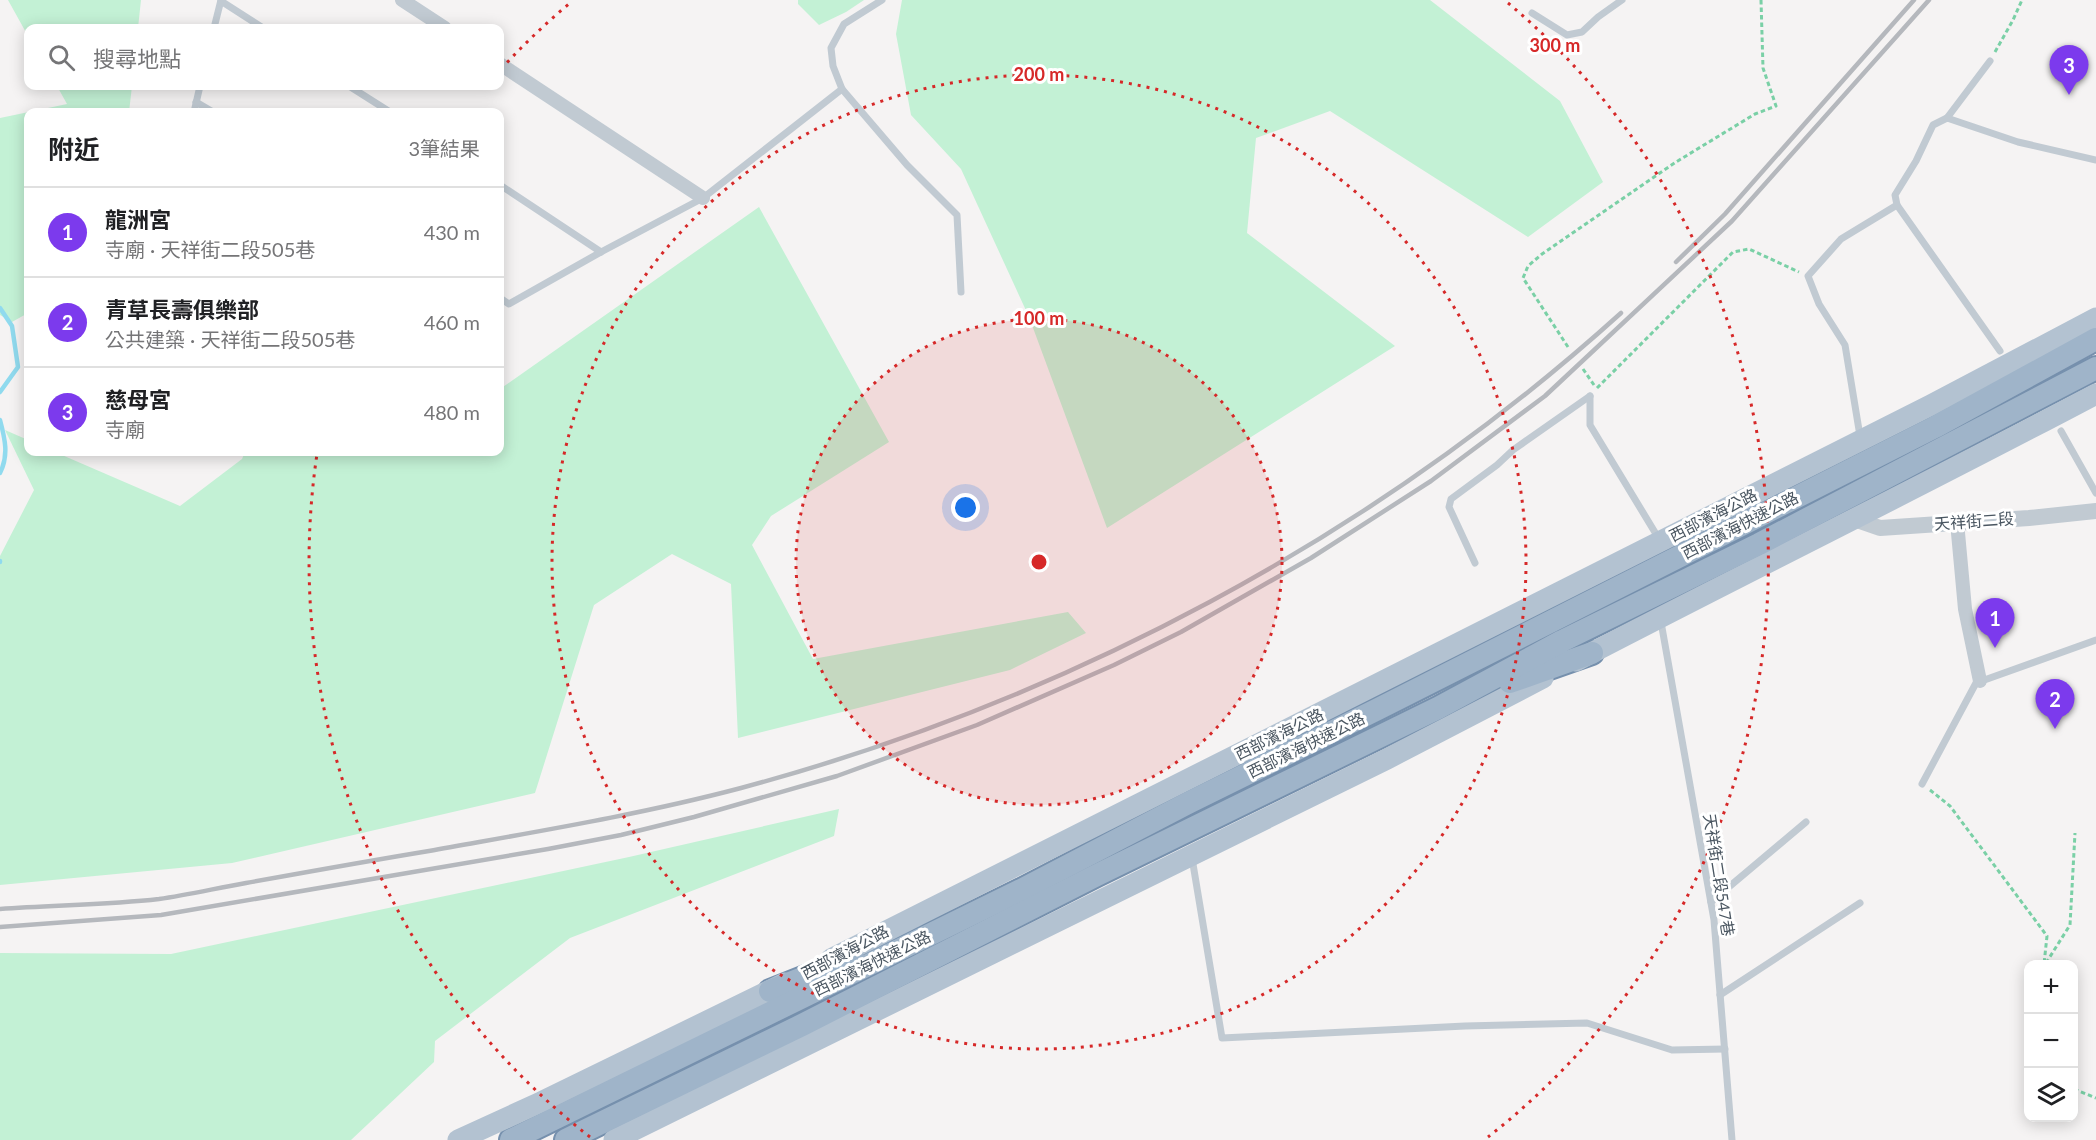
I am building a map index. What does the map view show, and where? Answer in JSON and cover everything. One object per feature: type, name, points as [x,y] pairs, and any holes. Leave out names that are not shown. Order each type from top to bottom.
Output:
[{"type":"highway","name":"西部濱海快速公路","points":[[511,1140],[1021,890],[1188,803],[1378,710],[1935,427],[2096,339]]},
{"type":"highway","name":"西部濱海快速公路","points":[[566,1140],[804,1024],[1108,869],[1438,708],[1562,641],[1769,538],[2096,368]]},
{"type":"highway","points":[[1438,708],[1592,653]]},
{"type":"highway","points":[[770,991],[1021,890]]},
{"type":"main road","name":"西部濱海公路","points":[[458,1140],[770,991],[902,922],[1332,708],[1931,405],[2096,318]]},
{"type":"main road","points":[[614,1140],[1387,759],[2096,394]]},
{"type":"street","points":[[402,0],[440,24]]},
{"type":"street","points":[[504,67],[703,198]]},
{"type":"street","name":"天祥街二段","points":[[1854,519],[1880,528],[2096,511]]},
{"type":"street","points":[[1957,522],[1965,609],[1980,681]]},
{"type":"lane","points":[[215,24],[221,0],[257,24]]},
{"type":"lane","points":[[882,0],[844,24],[831,48],[833,66],[842,89],[907,165],[957,215],[961,292]]},
{"type":"lane","points":[[1532,13],[1567,35],[1581,32],[1622,0]]},
{"type":"lane","points":[[1990,61],[1947,118],[1932,125],[1916,161],[1895,195],[1897,205],[2000,351]]},
{"type":"lane","points":[[504,301],[509,304],[703,198],[842,89]]},
{"type":"lane","points":[[195,108],[199,90]]},
{"type":"lane","points":[[355,90],[384,108]]},
{"type":"lane","points":[[196,102],[206,108]]},
{"type":"lane","points":[[1947,118],[2018,142],[2096,160]]},
{"type":"lane","points":[[504,188],[601,252]]},
{"type":"lane","points":[[1861,440],[1845,345],[1819,304],[1808,276],[1841,239],[1897,205]]},
{"type":"lane","points":[[1475,563],[1449,507],[1451,499],[1513,450],[1590,396],[1590,425],[1660,541]]},
{"type":"lane","points":[[2061,431],[2096,493]]},
{"type":"lane","name":"天祥街二段547巷","points":[[1660,617],[1711,902],[1732,1140]]},
{"type":"lane","points":[[1922,784],[1976,683],[2096,640]]},
{"type":"lane","points":[[1711,902],[1806,822]]},
{"type":"lane","points":[[1191,855],[1222,1038],[1465,1026],[1587,1023],[1672,1050],[1725,1049]]},
{"type":"lane","points":[[1720,995],[1860,903]]},
{"type":"path","points":[[1568,347],[1523,278],[1528,266],[1676,162],[1755,114],[1776,106],[1763,68],[1761,0]]},
{"type":"path","points":[[1990,61],[2022,0]]},
{"type":"path","points":[[1582,369],[1597,389],[1734,252],[1749,249],[1808,276]]},
{"type":"path","points":[[1922,784],[1950,806],[2047,936],[2045,960]]},
{"type":"path","points":[[2048,960],[2070,925],[2075,833]]},
{"type":"path","points":[[2078,1091],[2096,1098]]},
{"type":"green space","points":[[8,0],[141,0],[138,24],[24,24],[24,29]]},
{"type":"green space","points":[[798,0],[864,0],[819,25],[798,4]]},
{"type":"green space","points":[[902,0],[1430,0],[1560,101],[1603,182],[1528,237],[1330,111],[1256,138],[1247,233],[1395,346],[1107,528],[1029,317],[961,169],[911,115],[896,34]]},
{"type":"green space","points":[[59,90],[132,90],[129,108],[48,108],[67,104]]},
{"type":"green space","points":[[24,113],[24,315],[12,322],[0,315],[0,118]]},
{"type":"green space","points":[[759,207],[889,442],[771,516],[752,545],[813,659],[1068,612],[1086,633],[1010,670],[738,738],[731,584],[672,554],[594,605],[535,793],[232,863],[0,885],[0,556],[34,490],[5,430],[24,438],[24,456],[64,456],[180,506],[243,456],[504,456],[504,386]]},
{"type":"green space","points":[[839,809],[834,836],[570,938],[435,1041],[434,1062],[351,1140],[0,1140],[0,953],[171,954],[629,857]]},
{"type":"waterway","points":[[0,308],[12,326],[18,367],[0,392]]},
{"type":"waterway","points":[[0,420],[5,440],[4,460],[0,473]]},
{"type":"railway","points":[[1676,262],[1725,214],[1914,0]]},
{"type":"railway","points":[[0,927],[161,915],[621,835],[694,817],[837,776],[977,725],[1114,665],[1181,632],[1311,558],[1431,481],[1545,396],[1732,221],[1929,0]]},
{"type":"railway","points":[[0,909],[159,899],[625,815],[741,788],[862,752],[980,709],[1096,659],[1209,602],[1319,539],[1424,470],[1525,394],[1621,313]]},
{"type":"place","name":"慈母宮","points":[[2069,95]]},
{"type":"place","name":"龍洲宮","points":[[1995,648]]},
{"type":"place","name":"青草長壽俱樂部","points":[[2055,729]]}]
